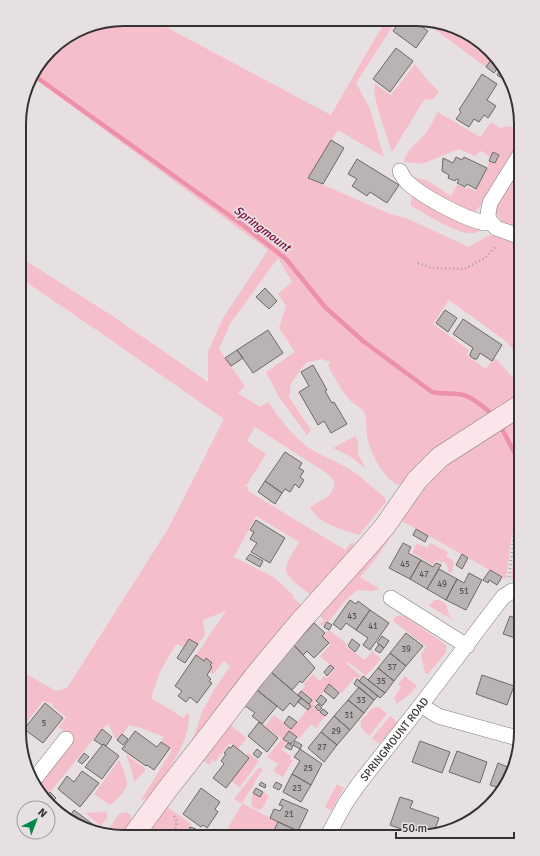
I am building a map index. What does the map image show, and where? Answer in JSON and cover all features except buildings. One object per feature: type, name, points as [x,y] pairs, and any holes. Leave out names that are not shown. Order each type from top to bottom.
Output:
[{"type":"main road","points":[[137,830],[254,676],[385,526],[417,480],[440,457],[514,409]]},
{"type":"street","points":[[514,164],[490,203],[488,214],[489,220],[496,228],[514,234]]},
{"type":"street","points":[[400,171],[405,181],[415,189],[438,202],[473,220],[484,223],[489,220]]},
{"type":"street","name":"SPRINGMOUNT ROAD","points":[[331,830],[358,784],[504,597],[514,591]]},
{"type":"street","points":[[391,598],[467,646]]},
{"type":"street","points":[[421,705],[438,716],[514,737]]},
{"type":"street","points":[[37,777],[66,739]]},
{"type":"path","points":[[418,263],[432,268],[464,269],[485,258],[499,242]]},
{"type":"path","points":[[510,567],[514,535]]},
{"type":"shaded area","points":[[117,26],[164,26],[331,115],[383,26],[393,26],[356,83],[370,109],[384,157],[338,130],[308,178],[390,214],[406,218],[469,247],[494,234],[514,238],[514,353],[507,342],[449,300],[433,324],[469,350],[466,355],[486,369],[494,357],[514,378],[514,398],[506,405],[435,451],[398,485],[388,477],[374,457],[368,442],[366,418],[363,410],[352,402],[342,390],[328,366],[330,362],[321,359],[306,363],[291,383],[289,397],[311,430],[307,435],[279,397],[266,372],[295,352],[279,328],[286,306],[278,294],[292,282],[278,258],[231,322],[219,349],[245,386],[238,393],[260,407],[268,402],[280,419],[304,444],[313,451],[350,469],[385,498],[386,502],[359,535],[332,526],[320,519],[310,508],[331,493],[335,482],[328,474],[255,427],[247,441],[266,454],[246,486],[248,487],[248,491],[345,550],[352,542],[355,546],[311,595],[291,579],[286,572],[288,561],[299,542],[256,516],[234,557],[275,578],[294,596],[293,598],[302,605],[190,747],[203,710],[230,666],[224,661],[213,674],[209,672],[212,667],[210,665],[212,663],[206,658],[204,661],[196,655],[226,611],[203,620],[205,635],[198,644],[189,639],[183,647],[176,644],[160,672],[151,698],[184,718],[187,713],[189,715],[188,726],[181,749],[175,760],[147,798],[141,800],[172,750],[161,742],[164,737],[129,725],[117,741],[108,724],[102,729],[48,794],[40,783],[74,739],[58,728],[66,717],[52,706],[53,704],[43,701],[27,722],[26,721],[26,678],[28,675],[56,691],[67,688],[168,529],[224,419],[26,282],[26,261],[111,315],[208,382],[208,352],[223,318],[268,250],[36,80],[50,59],[69,42],[86,33],[98,29]]},
{"type":"shaded area","points":[[432,27],[454,33],[476,46],[491,61],[486,67]]},
{"type":"shaded area","points":[[415,64],[429,82],[439,91],[434,99],[424,100],[392,152],[375,98],[375,84],[391,95]]},
{"type":"shaded area","points":[[438,112],[480,137],[491,122],[500,128],[507,126],[514,128],[514,151],[481,205],[474,213],[467,215],[410,176],[428,181],[451,196],[457,185],[467,189],[468,187],[475,191],[489,161],[495,163],[499,154],[493,152],[491,158],[480,151],[475,156],[459,149],[422,164],[404,162],[407,153],[422,138]]},
{"type":"shaded area","points":[[514,177],[514,227],[502,222],[495,212],[497,205]]},
{"type":"shaded area","points":[[413,191],[482,229],[475,233],[468,233],[451,228],[434,219],[411,206]]},
{"type":"shaded area","points":[[514,418],[514,535],[512,534],[506,579],[402,521],[374,561],[360,577],[380,589],[371,591],[357,590],[347,599],[324,627],[320,624],[324,620],[320,616],[370,558],[434,474]]},
{"type":"shaded area","points":[[355,436],[358,441],[358,454],[366,469],[351,457],[333,448]]},
{"type":"shaded area","points":[[417,543],[427,548],[430,543],[448,552],[446,556],[454,561],[452,573],[448,571],[447,564],[443,561],[442,563],[436,560],[433,565],[412,553]]},
{"type":"shaded area","points":[[514,553],[514,580],[511,579]]},
{"type":"shaded area","points":[[434,600],[439,600],[446,604],[449,615],[453,620],[429,606]]},
{"type":"shaded area","points":[[400,615],[405,616],[446,645],[446,652],[428,674],[425,673],[421,654],[426,647],[393,621],[395,617]]},
{"type":"shaded area","points":[[329,630],[347,644],[345,646],[365,660],[372,651],[381,659],[366,676],[348,662],[347,664],[361,676],[357,679],[355,677],[341,694],[329,685],[313,704],[325,716],[316,728],[311,724],[299,739],[289,731],[283,738],[287,741],[282,750],[291,756],[290,759],[293,760],[283,777],[273,771],[278,764],[267,757],[282,739],[265,726],[274,715],[291,729],[311,706],[309,704],[312,700],[301,691],[305,686],[303,684],[313,674],[320,681],[324,676],[327,678],[335,669],[320,656],[330,645],[322,636]]},
{"type":"shaded area","points":[[405,676],[417,686],[410,694],[397,704],[394,698],[401,687],[398,684]]},
{"type":"shaded area","points":[[379,707],[387,714],[369,736],[361,727],[361,721],[372,708]]},
{"type":"shaded area","points":[[390,716],[398,722],[379,744],[372,738]]},
{"type":"shaded area","points":[[229,724],[247,738],[238,749],[230,743],[215,762],[213,760],[209,765],[201,758]]},
{"type":"shaded area","points":[[248,753],[259,761],[240,787],[231,781],[249,758],[246,755]]},
{"type":"shaded area","points":[[126,754],[146,769],[135,782]]},
{"type":"shaded area","points":[[119,760],[126,776],[127,785],[121,795],[110,805],[94,794]]},
{"type":"shaded area","points":[[259,767],[263,770],[242,803],[278,822],[274,830],[233,830],[228,828],[242,804],[234,799]]},
{"type":"shaded area","points":[[337,784],[344,788],[331,811],[325,807]]},
{"type":"shaded area","points":[[263,792],[269,796],[262,809],[259,810],[252,807],[251,801],[253,793],[260,797]]},
{"type":"shaded area","points":[[166,806],[191,824],[188,830],[146,830]]},
{"type":"shaded area","points":[[106,812],[108,816],[101,826],[85,813]]},
{"type":"shaded area","points":[[126,812],[131,815],[131,820],[125,830],[109,829],[119,814]]},
{"type":"waterway","name":"Springmount","points":[[37,78],[244,226],[286,259],[325,307],[363,341],[432,392],[467,396],[491,413]]},
{"type":"waterway","name":"Springmount","points":[[502,429],[514,452]]}]
